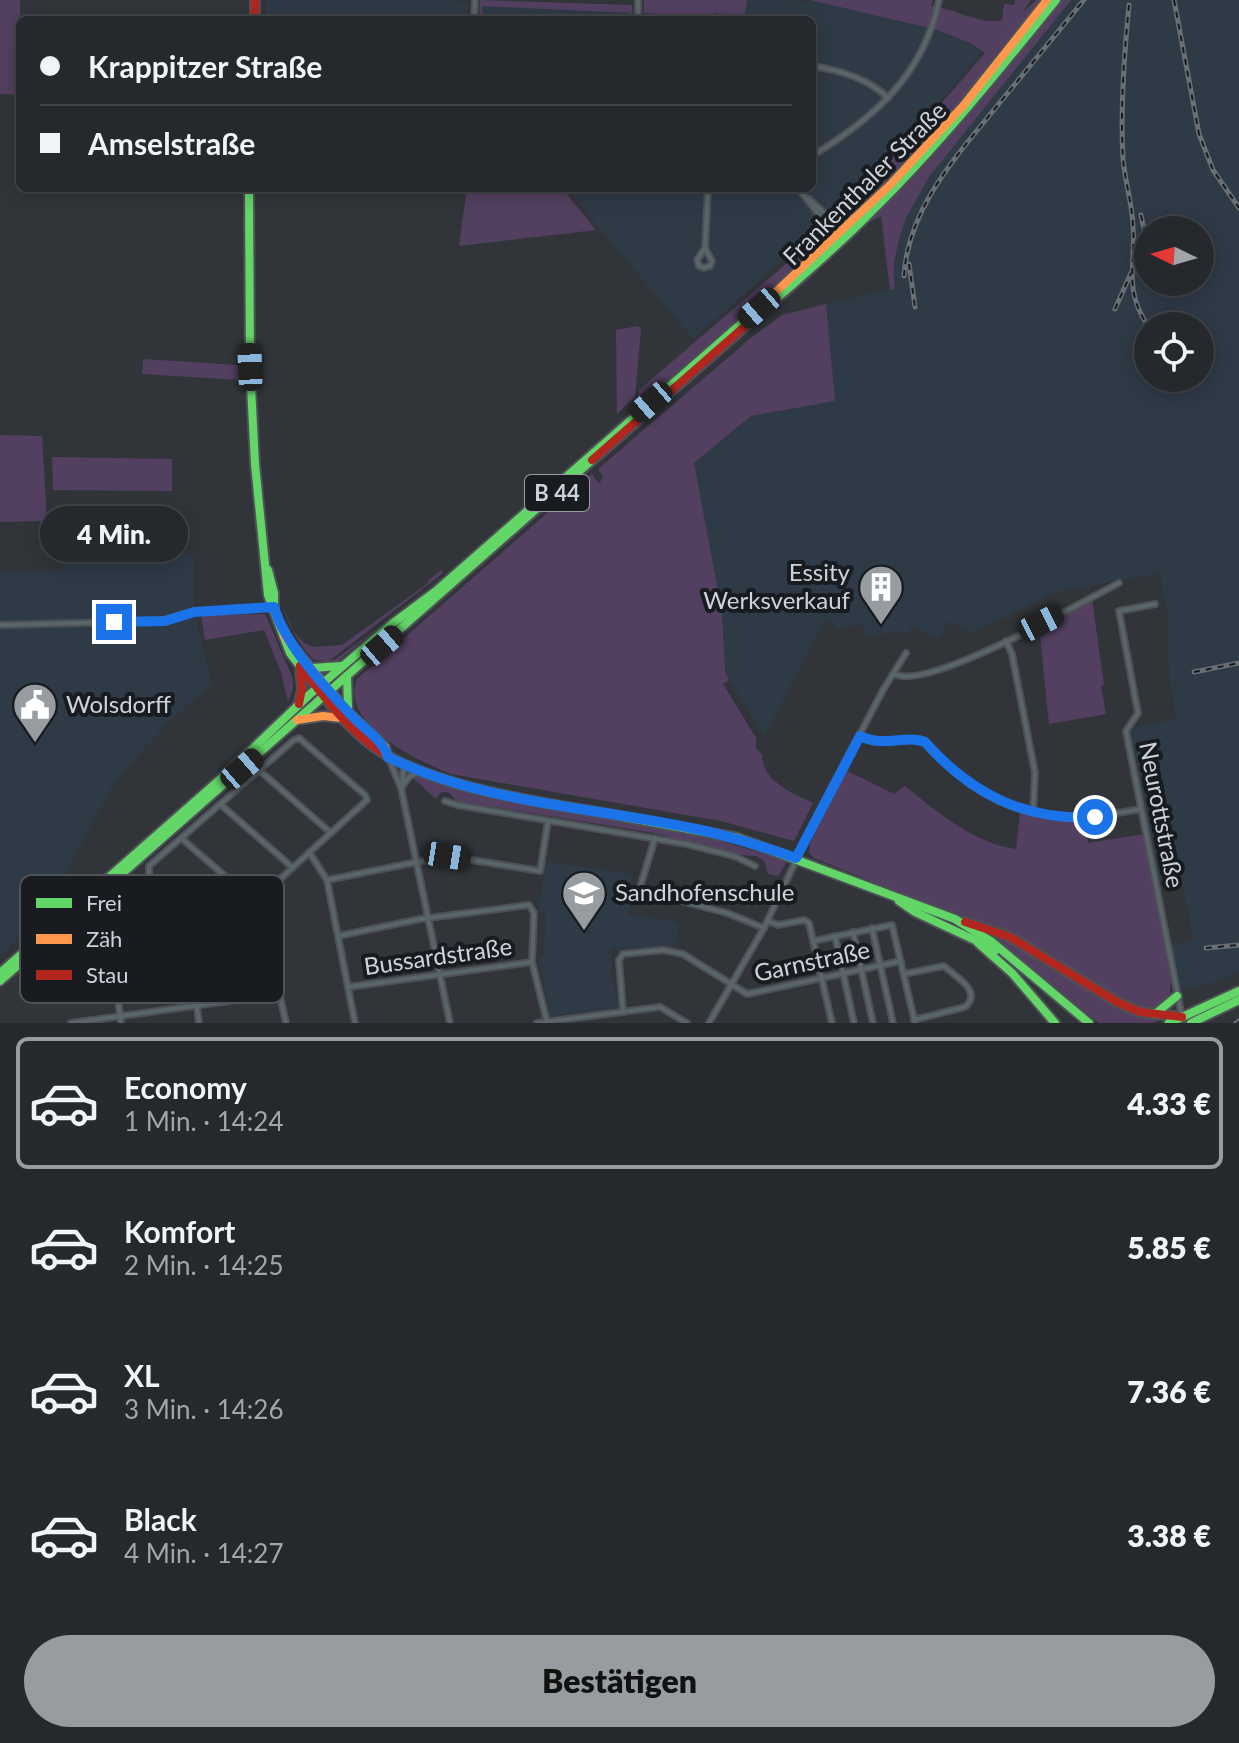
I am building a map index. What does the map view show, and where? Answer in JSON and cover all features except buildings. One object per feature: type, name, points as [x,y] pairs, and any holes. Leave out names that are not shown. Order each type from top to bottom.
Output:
[{"type":"main road","name":"Frankenthaler Straße","points":[[111,875],[225,775],[320,685],[436,591],[840,234],[905,170],[963,106],[1047,0]]},
{"type":"main road","name":"Frankenthaler Straße","points":[[121,875],[328,694],[909,174],[958,121],[1056,0]]},
{"type":"main road","points":[[249,192],[250,381],[268,595],[290,653],[328,694],[363,739],[388,757],[445,781],[738,838],[893,897],[1010,937],[1117,1002],[1140,1012],[1183,1020]]},
{"type":"main road","points":[[284,636],[312,668],[320,685]]},
{"type":"main road","points":[[299,704],[302,689],[300,666]]},
{"type":"main road","points":[[312,668],[342,666]]},
{"type":"main road","points":[[345,715],[347,676]]},
{"type":"main road","points":[[297,720],[345,715]]},
{"type":"main road","points":[[893,897],[915,912],[1007,956]]},
{"type":"main road","points":[[955,919],[992,942],[1087,1022]]},
{"type":"main road","points":[[966,934],[1012,973],[1055,1023]]},
{"type":"main road","name":"Frankenthaler Straße","points":[[0,973],[20,955]]},
{"type":"main road","name":"Frankenthaler Straße","points":[[0,981],[20,963]]},
{"type":"main road","points":[[1169,1023],[1183,1020],[1239,991]]},
{"type":"main road","points":[[1154,1015],[1177,996]]},
{"type":"main road","points":[[1191,1023],[1239,1000]]},
{"type":"street","points":[[816,153],[844,135],[902,83],[922,54],[939,0]]},
{"type":"street","points":[[816,67],[853,76],[888,98]]},
{"type":"street","points":[[705,248],[712,260],[710,266],[704,268],[698,266],[697,260],[705,248],[708,192]]},
{"type":"street","points":[[802,192],[830,217],[840,234]]},
{"type":"street","points":[[807,198],[811,207],[840,234]]},
{"type":"street","points":[[830,217],[856,215]]},
{"type":"street","points":[[895,674],[907,678],[942,670],[1119,583]]},
{"type":"street","name":"Neurottstraße","points":[[1155,604],[1119,611],[1138,713],[1126,731],[1183,1020]]},
{"type":"street","points":[[0,625],[159,621],[197,611],[274,607]]},
{"type":"street","points":[[1006,641],[1012,654],[1035,773],[1033,813]]},
{"type":"street","points":[[709,1023],[768,921],[796,858],[906,653]]},
{"type":"street","points":[[860,736],[890,743],[920,739],[968,783],[990,797],[1033,813],[1078,818],[1141,809]]},
{"type":"street","points":[[149,875],[149,866],[180,837],[299,738],[367,800],[284,875]]},
{"type":"street","points":[[388,757],[401,788],[450,1023]]},
{"type":"street","points":[[401,788],[404,765]]},
{"type":"street","points":[[259,770],[331,833]]},
{"type":"street","points":[[401,788],[409,777],[419,772]]},
{"type":"street","points":[[445,801],[655,838],[734,856],[755,866]]},
{"type":"street","points":[[220,804],[292,867]]},
{"type":"street","points":[[327,880],[447,856],[540,871],[548,821]]},
{"type":"street","points":[[180,837],[224,875]]},
{"type":"street","points":[[655,838],[641,884],[643,891],[727,913],[764,928]]},
{"type":"street","points":[[309,852],[327,880],[355,1023]]},
{"type":"street","points":[[338,936],[427,918],[529,905],[534,913],[532,962],[547,1022]]},
{"type":"street","points":[[768,921],[778,925],[804,920],[809,923],[832,1023]]},
{"type":"street","points":[[813,941],[892,925],[915,1021],[965,1007],[971,1001],[971,990],[944,966],[904,974]]},
{"type":"street","points":[[872,928],[893,1023]]},
{"type":"street","points":[[853,932],[873,1023]]},
{"type":"street","points":[[835,936],[854,1023]]},
{"type":"street","points":[[623,1012],[619,960],[623,954],[672,951],[693,959],[733,986]]},
{"type":"street","name":"Garnstraße","points":[[733,986],[750,994],[901,961]]},
{"type":"street","name":"Bussardstraße","points":[[348,987],[532,962]]},
{"type":"street","points":[[71,1023],[121,1020],[211,1003]]},
{"type":"street","points":[[282,1003],[286,1023]]},
{"type":"street","points":[[196,1005],[199,1023]]},
{"type":"street","points":[[537,1023],[660,1007],[687,1023]]},
{"type":"street","points":[[597,1015],[598,1023]]},
{"type":"shaded area","points":[[0,0],[20,0],[20,16],[16,16],[16,95],[0,94]]},
{"type":"shaded area","points":[[267,0],[446,0],[468,3],[467,16],[265,16]]},
{"type":"shaded area","points":[[480,0],[632,5],[633,16],[630,13],[483,6],[482,16],[479,16]]},
{"type":"shaded area","points":[[644,0],[747,0],[745,15],[643,13]]},
{"type":"shaded area","points":[[746,0],[825,2],[938,30],[982,51],[933,110],[832,216],[693,339],[569,192],[816,192],[816,16],[717,16]]},
{"type":"shaded area","points":[[810,0],[933,0],[931,6],[993,21],[1002,20],[1004,4],[1014,5],[1015,0],[1031,0],[1022,13],[1036,0],[1041,0],[923,146],[857,206],[843,214],[985,53],[938,30]]},
{"type":"shaded area","points":[[1061,0],[1071,0],[929,177],[906,218],[899,239],[894,263],[894,290],[890,289],[881,216],[868,223],[811,277],[354,677],[349,692],[352,676],[843,245],[948,137]]},
{"type":"shaded area","points":[[1070,0],[1239,0],[1239,972],[1206,985],[1179,989],[1171,945],[1194,940],[1181,877],[1157,881],[1130,734],[1134,728],[1172,720],[1176,715],[1169,677],[1168,618],[1160,573],[1056,592],[972,633],[948,621],[939,639],[912,626],[907,635],[898,631],[865,637],[862,624],[838,629],[834,623],[824,620],[764,737],[725,672],[722,612],[694,463],[751,416],[834,400],[826,304],[890,289],[883,215]]},
{"type":"shaded area","points":[[480,3],[685,16],[479,16]]},
{"type":"shaded area","points":[[474,192],[565,192],[596,230],[459,246],[466,195]]},
{"type":"shaded area","points":[[797,196],[822,226],[823,238],[816,247],[736,324],[441,582],[337,662],[329,664],[435,585],[637,408],[639,390],[822,233]]},
{"type":"shaded area","points":[[826,304],[835,401],[751,416],[694,463],[722,612],[725,672],[729,680],[723,684],[756,738],[756,748],[762,755],[767,772],[780,785],[813,803],[794,841],[721,821],[451,774],[402,750],[370,725],[359,711],[355,695],[357,679],[592,474],[599,484],[603,477],[598,469],[752,337],[782,315]]},
{"type":"shaded area","points":[[641,328],[635,397],[617,414],[616,330]]},
{"type":"shaded area","points":[[143,359],[238,365],[240,380],[142,374]]},
{"type":"shaded area","points":[[0,435],[42,436],[47,521],[0,522]]},
{"type":"shaded area","points":[[52,457],[172,459],[172,491],[53,490]]},
{"type":"shaded area","points":[[191,553],[194,556],[194,612],[212,684],[166,724],[113,784],[65,875],[20,875],[20,938],[0,955],[0,571],[61,571],[64,556]]},
{"type":"shaded area","points":[[441,570],[443,573],[329,661],[314,660],[308,654],[294,633],[281,602],[294,632],[304,643],[314,647],[342,645],[427,584]]},
{"type":"shaded area","points":[[1092,599],[1106,714],[1049,724],[1039,627]]},
{"type":"shaded area","points":[[265,614],[293,679],[288,702],[281,672],[264,630],[205,640],[201,615]]},
{"type":"shaded area","points":[[299,692],[291,706],[230,767],[105,875],[182,807],[290,705]]},
{"type":"shaded area","points":[[847,771],[894,794],[905,786],[971,834],[1001,846],[1016,849],[1020,813],[1084,822],[1088,843],[1144,834],[1171,979],[1169,1002],[1150,1011],[1138,1008],[1009,932],[949,913],[814,858],[809,852],[810,843]]},
{"type":"shaded area","points":[[416,776],[510,799],[699,834],[786,863],[778,876],[768,874],[764,861],[756,856],[654,833],[456,801],[446,792],[440,793],[436,799],[413,778]]},
{"type":"shaded area","name":"Sandhofenschule","points":[[545,862],[632,874],[627,899],[630,900],[628,915],[679,922],[676,947],[611,949],[611,980],[618,1008],[550,1016],[538,956],[544,955],[546,914],[539,912]]},
{"type":"shaded area","points":[[973,926],[1021,947],[1111,1002],[1160,1020],[1153,1023],[1099,1023]]},
{"type":"tram line","points":[[1234,1023],[1239,1019]]},
{"type":"railway","points":[[904,276],[914,228],[937,185],[1084,0]]},
{"type":"railway","points":[[1174,0],[1199,134],[1213,170],[1239,208]]},
{"type":"railway","points":[[1129,5],[1123,82],[1123,159],[1132,217],[1133,288],[1140,312]]},
{"type":"railway","points":[[909,264],[915,307]]},
{"type":"railway","points":[[1115,309],[1131,273]]},
{"type":"railway","points":[[1194,672],[1239,663]]},
{"type":"railway","points":[[1206,948],[1239,945]]},
{"type":"traffic: fast","points":[[753,319],[843,240],[896,187],[966,109],[1056,0]]},
{"type":"traffic: fast","points":[[249,192],[250,367],[255,464],[268,595],[290,653],[300,666]]},
{"type":"traffic: fast","points":[[111,875],[225,775],[309,695],[436,591],[751,315]]},
{"type":"traffic: fast","points":[[120,875],[592,460]]},
{"type":"traffic: fast","points":[[268,570],[274,606]]},
{"type":"traffic: fast","points":[[312,668],[342,666]]},
{"type":"traffic: fast","points":[[347,676],[348,708]]},
{"type":"traffic: fast","points":[[614,815],[738,838],[955,919],[992,942],[1089,1023]]},
{"type":"traffic: fast","points":[[899,901],[915,912],[996,950]]},
{"type":"traffic: fast","points":[[978,943],[1012,973],[1055,1023]]},
{"type":"traffic: fast","points":[[0,973],[20,955]]},
{"type":"traffic: fast","points":[[0,981],[20,963]]},
{"type":"traffic: fast","points":[[1169,1023],[1239,991]]},
{"type":"traffic: fast","points":[[1155,1014],[1177,996]]},
{"type":"traffic: fast","points":[[1191,1023],[1239,1000]]},
{"type":"traffic: slow","points":[[751,315],[890,185],[963,106],[1047,0]]},
{"type":"traffic: slow","points":[[284,636],[348,712],[385,747],[388,757]]},
{"type":"traffic: slow","points":[[297,720],[323,716],[341,718]]},
{"type":"traffic: jam","points":[[255,0],[255,16]]},
{"type":"traffic: jam","points":[[592,460],[753,319]]},
{"type":"traffic: jam","points":[[300,666],[353,729],[374,747],[398,761],[457,784],[614,815]]},
{"type":"traffic: jam","points":[[299,704],[302,689],[300,666]]},
{"type":"traffic: jam","points":[[965,922],[1010,937],[1117,1002],[1140,1012],[1182,1017]]},
{"type":"place","name":"Essity Werksverkauf","points":[[881,626]]},
{"type":"place","name":"Wolsdorff","points":[[35,744]]},
{"type":"place","name":"Sandhofenschule","points":[[584,932]]},
{"type":"route","points":[[114,622],[165,621],[194,612],[274,607],[284,636],[348,712],[385,747],[388,757],[404,765],[445,781],[532,800],[688,827],[738,838],[796,858],[860,736],[890,743],[920,739],[968,783],[1011,806],[1050,816],[1095,817]]}]
